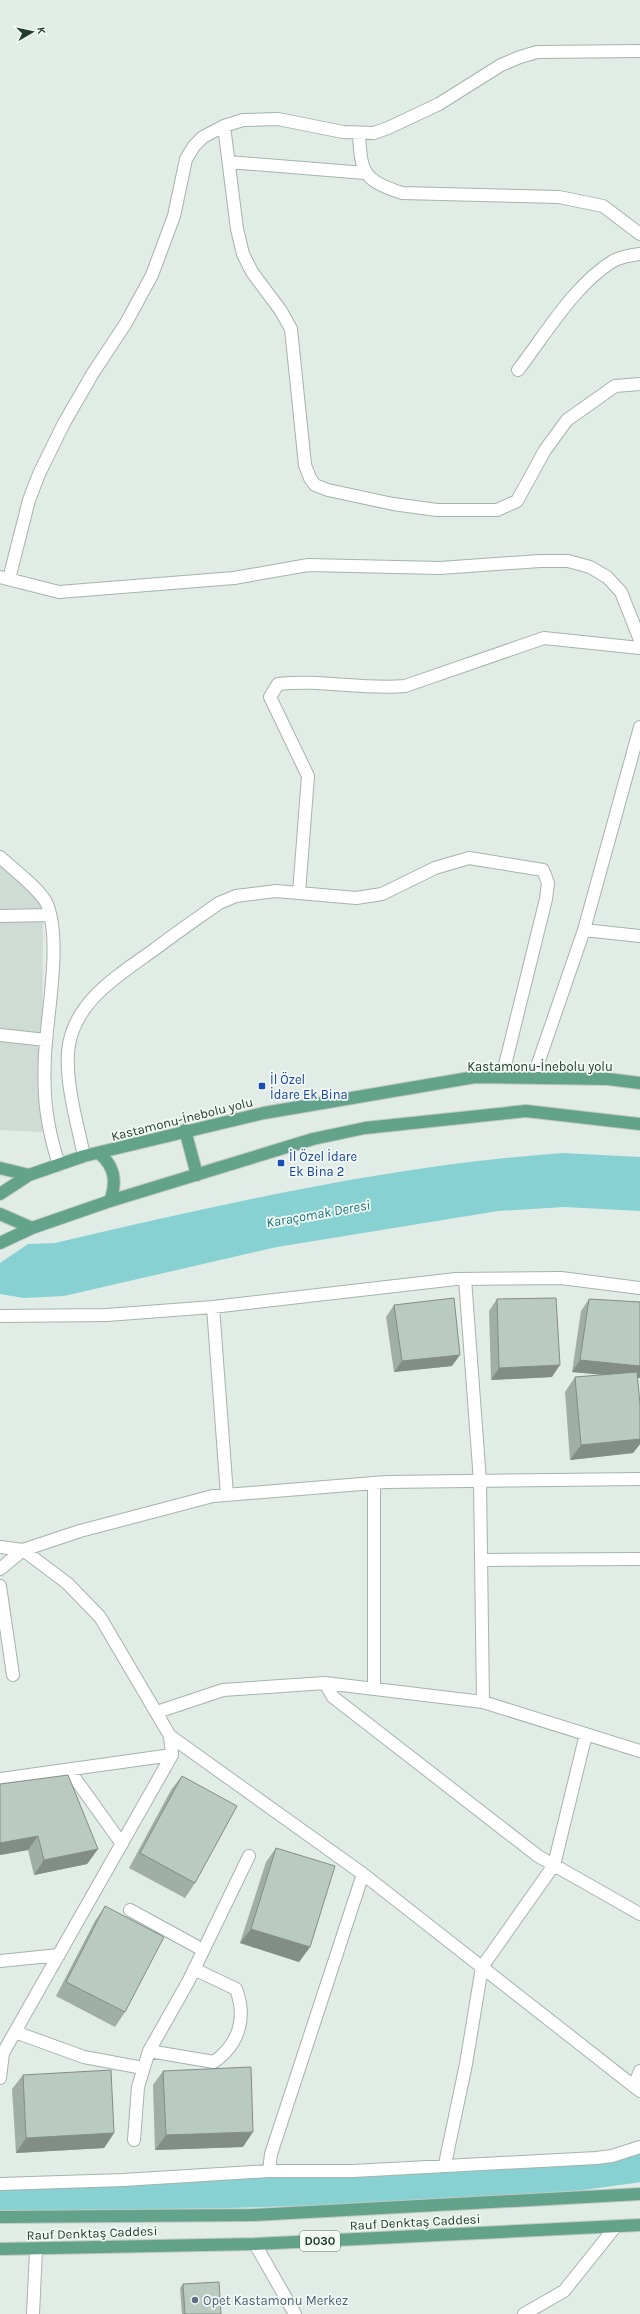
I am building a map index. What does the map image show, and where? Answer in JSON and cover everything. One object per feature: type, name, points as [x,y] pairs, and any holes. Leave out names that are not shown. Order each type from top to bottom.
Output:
[{"type":"main road","name":"Kastamonu-İnebolu yolu","points":[[0,1194],[30,1175],[84,1156],[100,1154],[185,1130],[264,1112],[475,1077],[608,1079],[640,1083]]},
{"type":"main road","points":[[4,1241],[32,1228],[110,1201],[313,1140],[357,1130],[475,1115],[526,1111],[640,1124]]},
{"type":"main road","points":[[185,1130],[197,1175]]},
{"type":"main road","points":[[100,1154],[109,1163],[113,1173],[114,1190],[110,1201]]},
{"type":"main road","points":[[0,1168],[30,1175]]},
{"type":"main road","points":[[0,1214],[32,1228]]},
{"type":"main road","name":"Rauf Denktaş Caddesi","points":[[0,2217],[252,2215],[640,2194]]},
{"type":"main road","name":"Rauf Denktaş Caddesi","points":[[0,2250],[255,2244],[640,2224]]},
{"type":"street","points":[[640,51],[537,52],[520,57],[501,65],[439,104],[388,128],[374,132],[359,134],[278,118],[243,120],[224,126],[204,137],[194,146],[186,159],[174,216],[152,275],[126,323],[93,373],[64,424],[39,474],[4,578],[59,592],[234,578],[308,565],[440,568],[540,560],[568,561],[590,567],[607,577],[621,592],[640,640]]},
{"type":"street","points":[[224,126],[237,229],[243,254],[252,272],[281,311],[291,329],[305,465],[310,478],[315,485],[328,490],[393,504],[437,510],[497,510],[506,508],[517,501],[545,450],[567,420],[615,386],[640,384]]},
{"type":"street","points":[[359,134],[360,155],[364,173]]},
{"type":"street","points":[[229,162],[364,173],[380,186],[402,193],[559,197],[603,206],[640,234]]},
{"type":"street","points":[[518,370],[569,303],[598,272],[615,260],[640,254]]},
{"type":"street","points":[[299,893],[308,776],[270,697],[278,684],[301,681],[383,688],[405,686],[544,638],[640,648]]},
{"type":"street","points":[[533,1078],[584,930],[640,727]]},
{"type":"street","points":[[0,857],[39,893],[46,903],[50,915],[53,933],[52,967],[46,1040],[44,1105],[48,1127],[59,1165]]},
{"type":"street","points":[[84,1156],[68,1074],[68,1051],[73,1028],[83,1010],[108,983],[219,903],[236,896],[276,891],[356,898],[382,894],[435,868],[469,858],[543,870],[548,883],[546,900],[502,1077]]},
{"type":"street","points":[[0,916],[50,915]]},
{"type":"street","points":[[584,930],[640,936]]},
{"type":"street","points":[[0,1035],[46,1040]]},
{"type":"street","points":[[0,1316],[107,1315],[213,1307],[465,1279],[561,1278],[640,1288]]},
{"type":"street","points":[[465,1279],[480,1481],[483,1702]]},
{"type":"street","points":[[213,1307],[227,1495]]},
{"type":"street","points":[[0,1550],[23,1550],[132,1516],[213,1496],[374,1483],[640,1479]]},
{"type":"street","points":[[374,1483],[374,1689]]},
{"type":"street","points":[[0,1569],[23,1550]]},
{"type":"street","points":[[0,2078],[2,2053],[16,2032],[172,1755],[170,1736],[100,1617],[67,1583],[23,1550]]},
{"type":"street","points":[[481,1560],[640,1560]]},
{"type":"street","points":[[0,1586],[13,1675]]},
{"type":"street","points":[[325,1683],[333,1697],[538,1856],[640,1914]]},
{"type":"street","points":[[157,1712],[223,1690],[325,1683],[483,1702],[640,1751]]},
{"type":"street","points":[[445,2164],[466,2064],[482,1967],[554,1865],[586,1734]]},
{"type":"street","points":[[170,1736],[363,1874],[637,2088],[640,2071]]},
{"type":"street","points":[[0,1779],[172,1755]]},
{"type":"street","points":[[69,1770],[122,1844]]},
{"type":"street","points":[[134,2140],[138,2087],[148,2050],[194,1969],[249,1856]]},
{"type":"street","points":[[269,2170],[271,2154],[363,1874]]},
{"type":"street","points":[[130,1910],[203,1950]]},
{"type":"street","points":[[0,1962],[59,1955]]},
{"type":"street","points":[[148,2050],[214,2062],[222,2056],[235,2040],[241,2020],[241,2010],[236,1989],[194,1969]]},
{"type":"street","points":[[16,2032],[84,2056],[143,2068]]},
{"type":"street","points":[[0,2184],[123,2180],[269,2170],[353,2170],[445,2164],[596,2158],[617,2155],[640,2146]]},
{"type":"street","points":[[524,2314],[564,2291],[616,2226]]},
{"type":"street","points":[[255,2244],[295,2314]]},
{"type":"street","points":[[33,2314],[36,2250]]},
{"type":"shaded area","points":[[0,850],[43,902],[42,1132],[0,1130]]},
{"type":"water","name":"Karaçomak Deresi","points":[[563,1153],[640,1157],[640,1211],[564,1207],[498,1211],[277,1247],[64,1296],[24,1298],[0,1294],[0,1263],[28,1244],[55,1243],[181,1214],[371,1176],[499,1159]]},
{"type":"building","points":[[454,1298],[460,1355],[402,1361],[394,1305]]},
{"type":"building","points":[[556,1298],[560,1365],[499,1368],[497,1299]]},
{"type":"building","points":[[589,1299],[640,1302],[640,1366],[580,1360]]},
{"type":"building","points":[[637,1372],[640,1404],[640,1439],[581,1445],[575,1377]]},
{"type":"building","points":[[68,1775],[98,1849],[44,1860],[38,1836],[0,1843],[0,1784]]},
{"type":"building","points":[[182,1776],[237,1806],[195,1883],[140,1853]]},
{"type":"building","points":[[276,1848],[335,1866],[310,1947],[251,1929]]},
{"type":"building","points":[[105,1906],[164,1937],[125,2012],[66,1982]]},
{"type":"building","points":[[251,2067],[253,2132],[166,2135],[163,2071]]},
{"type":"building","points":[[111,2070],[114,2133],[26,2138],[23,2075]]},
{"type":"building","points":[[219,2282],[221,2314],[185,2314],[183,2284]]},
{"type":"waterway","points":[[3,2196],[227,2192],[509,2184],[640,2166]]},
{"type":"place","name":"İl Özel İdare Ek Bina","points":[[262,1086]]},
{"type":"place","name":"İl Özel İdare Ek Bina 2","points":[[281,1163]]},
{"type":"place","name":"Opet Kastamonu Merkez","points":[[195,2300]]}]
